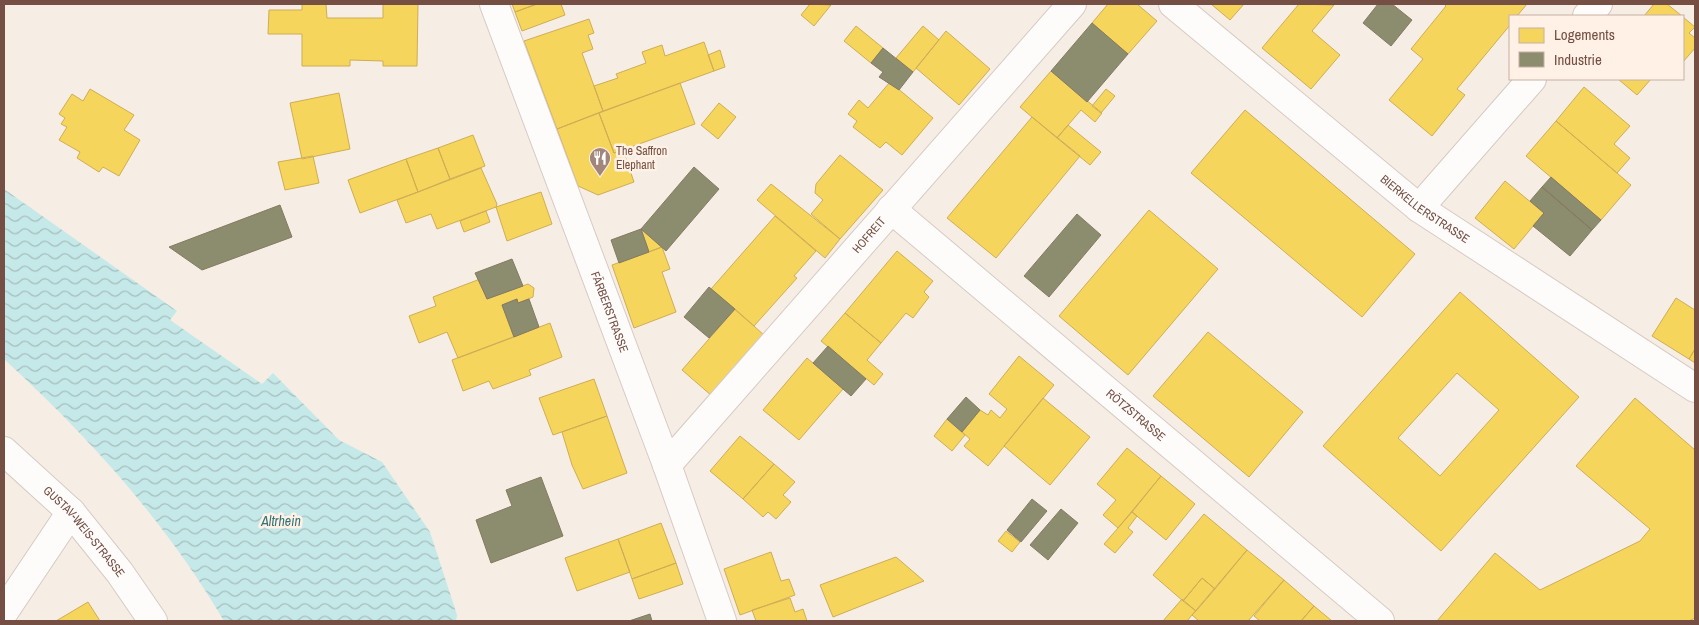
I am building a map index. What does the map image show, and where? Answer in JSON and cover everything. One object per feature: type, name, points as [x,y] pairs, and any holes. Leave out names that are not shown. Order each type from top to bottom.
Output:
[{"type":"street","name":"FÄRBERSTRASSE","points":[[494,4],[667,466],[722,621]]},
{"type":"street","name":"HOFREIT","points":[[667,466],[890,209],[1072,4]]},
{"type":"street","name":"BIERKELLERSTRASSE","points":[[1173,4],[1419,208],[1695,388]]},
{"type":"street","points":[[1588,15],[1598,4]]},
{"type":"street","points":[[1419,208],[1531,80]]},
{"type":"street","name":"RÖTZSTRASSE","points":[[890,209],[1380,621]]},
{"type":"street","name":"GUSTAV-WEIS-STRASSE","points":[[4,451],[71,512],[120,573],[154,621]]},
{"type":"street","points":[[4,612],[71,512]]},
{"type":"water","name":"Altrhein","points":[[4,189],[177,311],[170,320],[262,384],[273,373],[339,440],[382,462],[430,532],[457,615],[456,621],[224,621],[177,549],[124,482],[66,418],[4,359]]},
{"type":"building: Logements","points":[[302,4],[326,4],[327,18],[383,18],[383,4],[418,4],[417,66],[383,66],[383,61],[350,60],[350,66],[302,66],[302,34],[268,34],[269,10],[302,10]]},
{"type":"building: Logements","points":[[512,4],[537,4],[515,12]]},
{"type":"building: Logements","points":[[537,4],[561,4],[565,15],[522,31],[515,12]]},
{"type":"building: Logements","points":[[810,4],[831,5],[814,26],[801,15]]},
{"type":"building: Logements","points":[[1108,4],[1137,4],[1157,21],[1128,54],[1092,23]]},
{"type":"building: Logements","points":[[1211,4],[1244,4],[1230,20]]},
{"type":"building: Logements","points":[[1299,4],[1334,5],[1312,31],[1340,55],[1311,89],[1262,48]]},
{"type":"building: Logements","points":[[1444,4],[1527,4],[1518,15],[1509,15],[1509,26],[1457,89],[1465,95],[1432,136],[1389,100],[1423,59],[1411,49],[1446,6]]},
{"type":"building: Logements","points":[[1654,4],[1667,4],[1681,15],[1645,15]]},
{"type":"building: Logements","points":[[1684,18],[1695,27],[1689,33],[1695,38],[1695,48],[1684,61]]},
{"type":"building: Logements","points":[[589,19],[594,33],[588,35],[593,49],[582,53],[603,111],[557,129],[524,41]]},
{"type":"building: Logements","points":[[856,26],[883,48],[871,63],[844,41]]},
{"type":"building: Logements","points":[[923,26],[939,40],[913,72],[896,58]]},
{"type":"building: Logements","points":[[946,31],[990,69],[959,105],[916,68]]},
{"type":"building: Logements","points":[[704,42],[714,71],[603,111],[594,86],[618,78],[616,74],[646,63],[642,52],[662,45],[665,56]]},
{"type":"building: Logements","points":[[720,50],[725,67],[714,71],[708,55]]},
{"type":"building: Logements","points":[[1051,71],[1102,113],[1095,122],[1081,110],[1057,138],[1020,107]]},
{"type":"building: Logements","points":[[1619,80],[1650,80],[1637,95]]},
{"type":"building: Logements","points":[[890,82],[933,118],[902,155],[886,142],[880,148],[853,127],[857,121],[848,114],[859,100],[868,108]]},
{"type":"building: Logements","points":[[680,83],[695,124],[614,153],[599,113]]},
{"type":"building: Logements","points":[[1584,87],[1630,126],[1614,144],[1630,158],[1617,173],[1556,121]]},
{"type":"building: Logements","points":[[90,89],[134,115],[124,130],[140,140],[119,176],[103,167],[99,172],[77,158],[80,152],[59,140],[67,127],[61,124],[65,118],[59,114],[72,94],[83,101]]},
{"type":"building: Logements","points":[[1106,89],[1115,96],[1101,113],[1092,106]]},
{"type":"building: Logements","points":[[339,93],[350,149],[302,159],[290,103]]},
{"type":"building: Logements","points":[[719,103],[736,117],[718,139],[701,125]]},
{"type":"building: Logements","points":[[1245,110],[1415,254],[1362,317],[1191,173]]},
{"type":"building: Logements","points":[[599,113],[614,153],[623,150],[634,182],[598,195],[578,186],[557,129]]},
{"type":"building: Logements","points":[[1032,117],[1080,156],[996,258],[947,218]]},
{"type":"building: Logements","points":[[1556,121],[1631,185],[1601,220],[1526,156]]},
{"type":"building: Logements","points":[[1068,125],[1101,152],[1090,165],[1057,138]]},
{"type":"building: Logements","points":[[473,135],[485,166],[450,179],[438,148]]},
{"type":"building: Logements","points":[[438,148],[450,179],[418,192],[406,159]]},
{"type":"building: Logements","points":[[840,155],[883,190],[840,239],[811,214],[823,200],[815,193],[816,184]]},
{"type":"building: Logements","points":[[313,156],[319,183],[285,190],[278,162]]},
{"type":"building: Logements","points":[[406,159],[418,192],[360,213],[348,180]]},
{"type":"building: Logements","points":[[481,168],[497,204],[496,207],[437,229],[431,214],[406,223],[397,200]]},
{"type":"building: Logements","points":[[1505,181],[1544,213],[1514,249],[1475,218]]},
{"type":"building: Logements","points":[[771,184],[840,239],[825,258],[757,200]]},
{"type":"building: Logements","points":[[541,192],[552,224],[507,241],[496,207]]},
{"type":"building: Logements","points":[[1149,210],[1218,269],[1128,375],[1059,316]]},
{"type":"building: Logements","points":[[486,211],[490,222],[464,232],[460,221]]},
{"type":"building: Logements","points":[[775,216],[816,251],[794,276],[797,278],[754,326],[711,289]]},
{"type":"building: Logements","points":[[641,229],[662,247],[649,252]]},
{"type":"building: Logements","points":[[662,247],[670,269],[662,272],[676,312],[634,328],[612,265]]},
{"type":"building: Logements","points":[[897,251],[933,281],[924,292],[929,297],[913,318],[906,313],[881,343],[845,313]]},
{"type":"building: Logements","points":[[480,279],[487,299],[528,284],[534,288],[533,297],[518,303],[517,299],[502,305],[514,337],[458,358],[447,332],[419,343],[409,316],[436,306],[433,297]]},
{"type":"building: Logements","points":[[1460,292],[1579,397],[1441,551],[1323,446]],"holes":[[[1457,373],[1499,410],[1440,476],[1398,438]]]},
{"type":"building: Logements","points":[[1676,298],[1695,310],[1695,349],[1689,359],[1652,336]]},
{"type":"building: Logements","points":[[735,309],[765,336],[712,396],[682,370]]},
{"type":"building: Logements","points":[[845,313],[881,343],[867,360],[883,374],[874,385],[821,341]]},
{"type":"building: Logements","points":[[550,323],[562,357],[529,370],[531,375],[493,389],[489,381],[463,391],[452,360]]},
{"type":"building: Logements","points":[[1208,332],[1303,412],[1249,477],[1153,396]]},
{"type":"building: Logements","points":[[1695,349],[1695,363],[1689,359]]},
{"type":"building: Logements","points":[[1019,356],[1054,385],[988,466],[964,446],[970,439],[962,432],[980,410],[988,415],[991,410],[1000,418],[1007,409],[989,394]]},
{"type":"building: Logements","points":[[807,358],[843,389],[799,440],[763,410]]},
{"type":"building: Logements","points":[[594,379],[607,416],[553,435],[539,398]]},
{"type":"building: Logements","points":[[1043,398],[1090,437],[1050,485],[1004,446]]},
{"type":"building: Logements","points":[[1635,398],[1695,450],[1695,618],[1689,621],[1437,621],[1495,553],[1540,590],[1640,541],[1650,529],[1576,466]]},
{"type":"building: Logements","points":[[607,416],[627,473],[583,489],[572,465],[562,432]]},
{"type":"building: Logements","points":[[947,419],[965,435],[952,451],[934,436]]},
{"type":"building: Logements","points":[[740,436],[774,464],[743,499],[710,471]]},
{"type":"building: Logements","points":[[1127,448],[1161,476],[1118,528],[1103,515],[1116,500],[1097,484]]},
{"type":"building: Logements","points":[[774,464],[795,482],[783,495],[791,502],[776,519],[768,512],[763,517],[743,499]]},
{"type":"building: Logements","points":[[1161,476],[1195,504],[1166,540],[1132,512]]},
{"type":"building: Logements","points":[[1132,512],[1137,516],[1128,528],[1133,532],[1115,553],[1104,544]]},
{"type":"building: Logements","points":[[1204,514],[1247,550],[1215,589],[1202,578],[1183,601],[1153,575]]},
{"type":"building: Logements","points":[[661,523],[676,563],[632,579],[618,539]]},
{"type":"building: Logements","points":[[1006,531],[1020,542],[1012,552],[998,541]]},
{"type":"building: Logements","points":[[618,539],[630,572],[577,591],[565,558]]},
{"type":"building: Logements","points":[[1247,550],[1284,580],[1248,621],[1199,621],[1192,615]]},
{"type":"building: Logements","points":[[771,552],[781,581],[789,579],[795,595],[740,615],[724,569]]},
{"type":"building: Logements","points":[[896,557],[924,581],[833,617],[820,585]]},
{"type":"building: Logements","points":[[676,563],[683,584],[639,599],[632,579]]},
{"type":"building: Logements","points":[[1202,578],[1215,589],[1196,611],[1183,601]]},
{"type":"building: Logements","points":[[1284,580],[1314,606],[1301,621],[1260,621],[1254,616]]},
{"type":"building: Logements","points":[[790,598],[795,612],[803,609],[807,621],[756,621],[752,610]]},
{"type":"building: Logements","points":[[1182,599],[1196,611],[1187,621],[1163,621]]},
{"type":"building: Logements","points":[[88,602],[100,621],[56,621]]},
{"type":"building: Logements","points":[[1314,606],[1332,621],[1301,621]]},
{"type":"building: Industrie","points":[[1378,4],[1392,4],[1412,20],[1391,46],[1363,23]]},
{"type":"building: Industrie","points":[[1092,23],[1128,54],[1087,102],[1051,71]]},
{"type":"building: Industrie","points":[[883,48],[913,72],[899,90],[879,77],[883,72],[871,63]]},
{"type":"building: Industrie","points":[[694,167],[719,189],[666,251],[641,229]]},
{"type":"building: Industrie","points":[[1551,177],[1601,220],[1592,230],[1542,187]]},
{"type":"building: Industrie","points":[[1542,187],[1592,230],[1570,256],[1533,226],[1544,213],[1530,201]]},
{"type":"building: Industrie","points":[[280,205],[292,237],[202,270],[169,247]]},
{"type":"building: Industrie","points":[[1077,214],[1101,235],[1049,297],[1024,276]]},
{"type":"building: Industrie","points":[[641,229],[649,252],[619,263],[611,240]]},
{"type":"building: Industrie","points":[[512,259],[523,286],[487,299],[475,273]]},
{"type":"building: Industrie","points":[[709,287],[735,309],[709,338],[684,317]]},
{"type":"building: Industrie","points":[[517,299],[518,303],[529,299],[539,327],[514,337],[502,305]]},
{"type":"building: Industrie","points":[[828,346],[866,379],[851,396],[813,363]]},
{"type":"building: Industrie","points":[[966,397],[980,410],[962,432],[947,419]]},
{"type":"building: Industrie","points":[[541,477],[563,536],[491,563],[476,520],[512,506],[506,490]]},
{"type":"building: Industrie","points":[[1032,499],[1047,511],[1021,542],[1007,530]]},
{"type":"building: Industrie","points":[[1061,509],[1078,523],[1048,560],[1030,545]]},
{"type":"building: Industrie","points":[[650,614],[652,621],[629,621]]},
{"type":"place","name":"The Saffron Elephant","points":[[600,177]]}]
